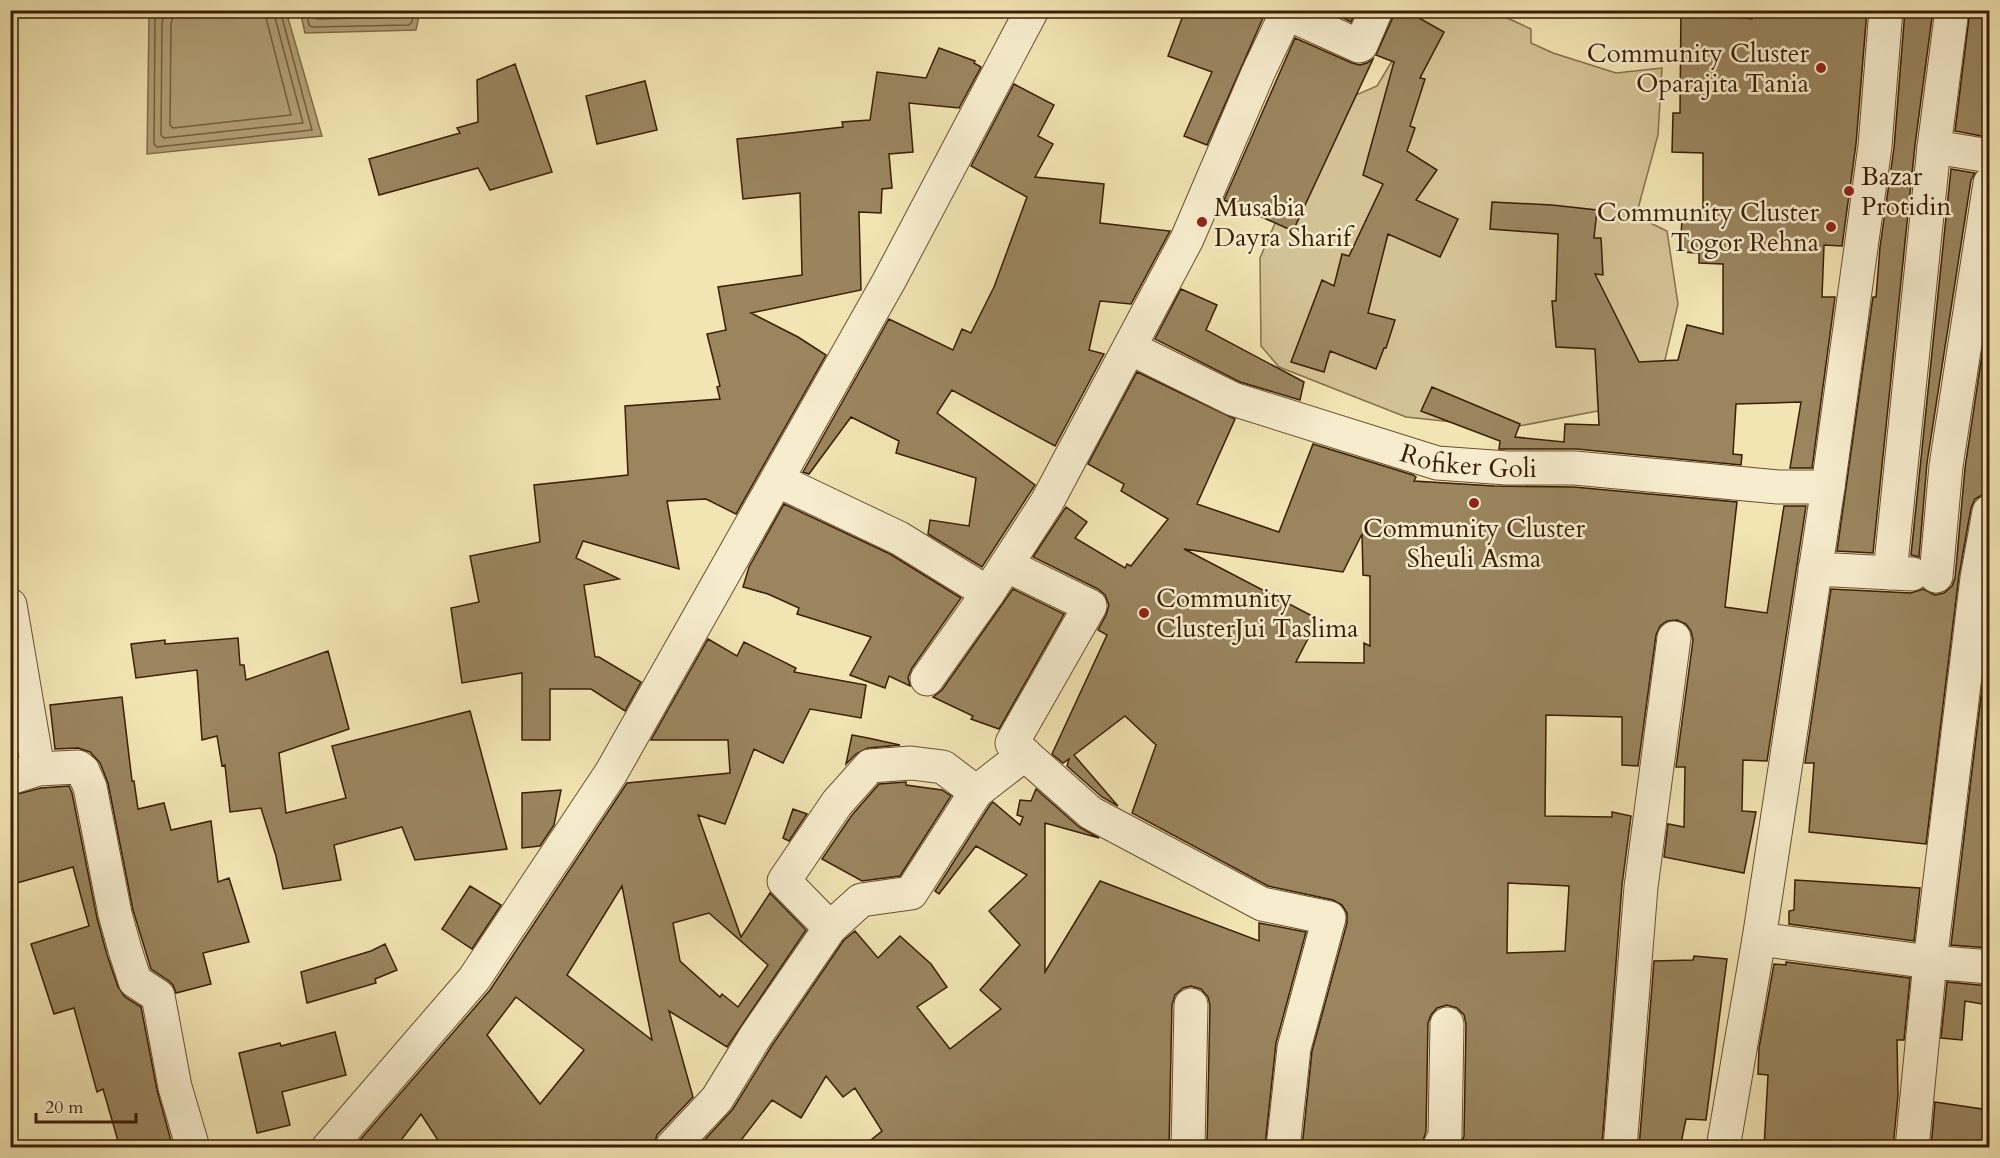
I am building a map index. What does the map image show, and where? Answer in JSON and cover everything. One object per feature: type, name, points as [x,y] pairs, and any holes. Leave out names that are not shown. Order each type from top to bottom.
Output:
[{"type":"street","points":[[328,1148],[474,979],[611,773],[889,281],[1032,10]]},
{"type":"street","points":[[927,679],[988,593],[1047,502],[1187,239],[1258,73],[1287,12],[1359,46],[1376,10]]},
{"type":"street","points":[[1724,1148],[1759,939],[1828,487],[1875,146],[1886,10]]},
{"type":"street","points":[[1890,573],[1934,147],[1952,10]]},
{"type":"street","points":[[1934,147],[1989,156]]},
{"type":"street","points":[[1936,576],[1946,466],[1989,191]]},
{"type":"street","name":"Rofiker Goli","points":[[1130,348],[1233,399],[1437,464],[1507,468],[1575,468],[1778,488],[1828,487]]},
{"type":"street","points":[[777,480],[899,538],[988,593]]},
{"type":"street","points":[[1912,1148],[1930,962],[1983,578],[1989,506]]},
{"type":"street","points":[[1006,565],[1090,606],[1012,743],[1091,813],[1262,904],[1329,918],[1294,1048],[1283,1148]]},
{"type":"street","points":[[1815,569],[1983,578]]},
{"type":"street","points":[[10,605],[24,773],[78,767],[83,771],[90,787],[115,914],[125,950],[135,981],[158,996],[175,1087],[193,1148]]},
{"type":"street","points":[[1620,1148],[1641,887],[1674,638]]},
{"type":"street","points":[[671,1148],[717,1099],[755,1037],[830,928],[861,900],[911,893],[976,792],[1025,754]]},
{"type":"street","points":[[830,928],[784,882],[837,803],[870,766],[911,763],[943,767],[976,792]]},
{"type":"street","points":[[1759,939],[1930,962],[1989,967]]},
{"type":"street","points":[[1188,1148],[1191,1005]]},
{"type":"street","points":[[1439,1148],[1445,1136],[1447,1024]]},
{"type":"shaded area","points":[[1422,11],[1495,11],[1531,29],[1531,43],[1553,53],[1616,73],[1662,68],[1658,135],[1636,216],[1667,231],[1678,304],[1662,373],[1608,409],[1509,428],[1406,417],[1279,367],[1261,346],[1260,258],[1317,126],[1328,107],[1377,86]]},
{"type":"water","points":[[300,10],[420,11],[416,30],[305,33]]},
{"type":"water","points":[[153,11],[286,11],[322,136],[147,154],[149,18]]},
{"type":"building","points":[[1185,10],[1232,10],[1263,18],[1207,145],[1184,136],[1212,72],[1168,56]]},
{"type":"building","points":[[1328,10],[1346,10],[1354,15],[1351,22]]},
{"type":"building","points":[[1394,10],[1405,10],[1444,32],[1420,78],[1425,79],[1410,126],[1415,128],[1407,151],[1437,170],[1416,200],[1458,219],[1440,257],[1388,234],[1368,313],[1395,320],[1386,348],[1384,348],[1376,369],[1330,351],[1324,372],[1291,362],[1322,280],[1334,286],[1342,254],[1349,256],[1383,184],[1363,175],[1394,62],[1376,55]]},
{"type":"building","points":[[1681,10],[1752,19],[1753,10],[1867,10],[1856,144],[1842,246],[1824,245],[1822,297],[1835,297],[1812,468],[1790,468],[1801,402],[1736,404],[1733,454],[1742,455],[1741,465],[1577,449],[1499,449],[1500,441],[1421,411],[1432,387],[1520,424],[1515,437],[1564,442],[1565,424],[1599,425],[1595,349],[1556,347],[1552,301],[1556,301],[1558,234],[1490,229],[1492,202],[1597,210],[1594,238],[1601,238],[1603,275],[1595,274],[1639,362],[1678,360],[1687,325],[1723,334],[1723,264],[1699,263],[1699,253],[1680,252],[1682,219],[1703,220],[1703,153],[1672,152],[1673,113],[1680,113]]},
{"type":"building","points":[[1905,10],[1933,10],[1915,145],[1873,553],[1837,551],[1873,297],[1876,297],[1880,247],[1894,148]]},
{"type":"building","points":[[1970,10],[1989,10],[1989,71],[1984,112],[1989,112],[1987,137],[1955,131]]},
{"type":"building","points":[[1295,38],[1352,63],[1360,65],[1373,59],[1293,231],[1224,200]]},
{"type":"building","points":[[939,48],[975,61],[974,63],[981,67],[959,108],[909,103],[913,152],[889,154],[892,188],[882,189],[881,213],[859,212],[861,290],[751,313],[798,337],[826,355],[736,514],[706,499],[667,501],[679,569],[583,541],[576,558],[619,579],[584,585],[595,657],[599,657],[641,682],[625,711],[591,689],[550,689],[550,740],[522,740],[522,673],[462,683],[451,608],[479,602],[470,556],[540,542],[534,485],[628,475],[625,406],[720,399],[717,387],[720,386],[707,334],[726,330],[718,287],[802,275],[800,193],[743,199],[737,139],[843,127],[842,122],[870,120],[877,72],[926,78]]},
{"type":"building","points":[[515,64],[552,172],[490,190],[478,168],[379,195],[369,159],[460,133],[457,128],[478,122],[477,80]]},
{"type":"building","points":[[645,81],[657,130],[597,144],[586,96]]},
{"type":"building","points":[[1014,84],[1054,105],[1038,136],[1053,144],[1035,177],[1104,184],[1100,223],[1170,231],[1131,304],[1100,301],[1089,350],[1104,354],[1055,446],[952,390],[937,413],[1035,485],[982,567],[928,534],[930,520],[969,526],[976,478],[896,453],[899,441],[851,417],[809,474],[803,472],[889,319],[953,350],[962,329],[971,333],[994,287],[1027,197],[971,166]]},
{"type":"building","points":[[1951,169],[1975,173],[1971,180],[1927,463],[1919,557],[1911,555]]},
{"type":"building","points":[[1181,289],[1217,305],[1206,330],[1304,382],[1300,400],[1240,382],[1155,339]]},
{"type":"building","points":[[1989,308],[1987,494],[1975,499],[1971,508],[1959,575],[1926,844],[1809,832],[1814,763],[1805,763],[1831,589],[1911,593],[1923,589],[1935,595],[1944,593],[1952,586],[1955,578],[1965,468]]},
{"type":"building","points":[[1137,372],[1235,419],[1197,504],[1279,532],[1313,444],[1413,475],[1416,477],[1414,481],[1494,486],[1574,487],[1737,502],[1725,607],[1767,613],[1784,506],[1806,506],[1767,761],[1743,760],[1742,811],[1756,812],[1744,873],[1664,857],[1668,824],[1684,827],[1685,767],[1676,767],[1693,640],[1686,624],[1677,620],[1667,621],[1660,626],[1656,635],[1638,766],[1622,765],[1622,717],[1546,715],[1545,816],[1612,817],[1612,812],[1631,816],[1622,885],[1602,1144],[1489,1142],[1489,1148],[1460,1148],[1464,1136],[1466,1024],[1464,1015],[1457,1008],[1447,1005],[1437,1008],[1428,1023],[1426,1131],[1421,1148],[1302,1148],[1312,1051],[1347,923],[1347,913],[1342,905],[1333,900],[1268,886],[1132,813],[1156,745],[1125,716],[1074,755],[1118,806],[1102,797],[1067,766],[1069,759],[1063,763],[1052,754],[1107,635],[1098,630],[1109,605],[1105,595],[1098,589],[1033,557],[1066,507],[1087,522],[1075,538],[1125,568],[1127,564],[1131,566],[1168,519],[1121,491],[1124,484],[1088,464]],"holes":[[[1362,534],[1363,575],[1370,576],[1370,646],[1364,643],[1364,663],[1296,662],[1318,619],[1184,549],[1343,572]],[[1508,883],[1569,886],[1565,951],[1507,953]]]},
{"type":"building","points":[[784,504],[890,554],[961,598],[912,668],[908,677],[910,686],[889,676],[885,688],[850,675],[871,637],[797,614],[799,608],[768,594],[743,587],[749,567]]},
{"type":"building","points":[[1013,589],[1064,614],[999,729],[971,719],[973,716],[933,697],[942,690]]},
{"type":"building","points":[[1989,630],[1989,948],[1951,945]]},
{"type":"building","points":[[238,638],[240,665],[244,665],[246,680],[328,651],[349,729],[279,753],[286,813],[346,798],[332,746],[470,711],[507,849],[415,860],[402,827],[334,845],[341,880],[283,889],[276,856],[261,808],[230,812],[225,765],[222,766],[217,736],[202,740],[197,670],[136,678],[131,644],[165,640],[165,644]]},
{"type":"building","points":[[708,639],[737,656],[744,642],[796,668],[794,672],[866,685],[861,718],[810,709],[783,763],[754,749],[725,824],[698,815],[741,937],[770,893],[806,930],[727,1047],[669,1011],[693,1097],[657,1135],[653,1148],[443,1148],[421,1114],[395,1148],[353,1148],[490,990],[627,783],[730,773],[728,740],[651,740]],"holes":[[[622,886],[652,1040],[567,975]],[[709,913],[768,965],[738,1007],[722,994],[720,997],[680,961],[673,923]],[[516,997],[584,1050],[540,1104],[487,1035]]]},
{"type":"building","points":[[122,697],[132,781],[134,781],[138,809],[164,803],[171,830],[211,821],[218,882],[229,878],[249,942],[203,953],[211,984],[176,993],[169,981],[151,969],[133,910],[108,783],[100,763],[90,752],[78,748],[55,749],[50,705]]},
{"type":"building","points":[[852,735],[900,745],[868,748],[856,754],[846,764]]},
{"type":"building","points":[[906,782],[906,785],[942,790],[951,796],[900,876],[862,881],[822,859],[852,815],[879,784]]},
{"type":"building","points":[[69,786],[107,955],[118,987],[125,997],[141,1007],[157,1090],[173,1148],[120,1148],[103,1089],[97,1092],[74,1008],[54,1014],[31,944],[89,926],[73,867],[10,885],[10,796],[41,788]]},
{"type":"building","points":[[1036,789],[1079,827],[1099,838],[1045,823],[1045,972],[1100,881],[1259,941],[1259,923],[1306,932],[1276,1043],[1265,1145],[1207,1147],[1210,1005],[1208,997],[1201,989],[1191,986],[1183,988],[1175,995],[1172,1005],[1169,1148],[861,1148],[882,1131],[855,1088],[843,1097],[826,1076],[801,1118],[772,1100],[735,1148],[697,1148],[733,1109],[771,1047],[844,940],[855,931],[878,958],[900,936],[931,964],[947,987],[917,1007],[950,1049],[1001,1009],[980,990],[1020,945],[989,911],[1027,875],[976,846],[939,894],[935,891],[990,805],[993,802],[1020,825],[1023,817],[1017,815],[1020,800],[1031,801]]},
{"type":"building","points":[[561,790],[554,825],[540,846],[522,848],[522,793]]},
{"type":"building","points":[[793,809],[807,814],[789,841],[783,838]]},
{"type":"building","points":[[1795,880],[1920,888],[1914,941],[1789,924],[1789,911],[1794,910]]},
{"type":"building","points":[[470,886],[501,905],[472,949],[442,929]]},
{"type":"building","points":[[385,944],[397,970],[375,979],[376,983],[307,1003],[301,972],[371,951]]},
{"type":"building","points":[[1694,956],[1727,959],[1706,1120],[1686,1119],[1680,1148],[1639,1148],[1654,961],[1693,960]]},
{"type":"building","points":[[1786,962],[1910,978],[1904,1040],[1897,1040],[1898,1095],[1893,1148],[1764,1148],[1768,1075],[1758,1074],[1759,1048],[1774,964],[1786,965]]},
{"type":"building","points":[[1947,982],[1989,986],[1989,1005],[1965,1001],[1962,1040],[1941,1038]]},
{"type":"building","points":[[335,1032],[346,1075],[282,1092],[290,1125],[257,1133],[239,1053],[280,1043],[281,1046]]},
{"type":"building","points":[[1935,1102],[1989,1110],[1989,1148],[1931,1148]]},
{"type":"place","name":"Community Cluster Oparajita Tania","points":[[1821,68]]},
{"type":"place","name":"Bazar Protidin","points":[[1849,191]]},
{"type":"place","name":"Musabia Dayra Sharif","points":[[1202,222]]},
{"type":"place","name":"Community Cluster Togor Rehna","points":[[1831,227]]},
{"type":"place","name":"Community Cluster Sheuli Asma","points":[[1474,503]]},
{"type":"place","name":"Community ClusterJui Taslima","points":[[1144,613]]}]
